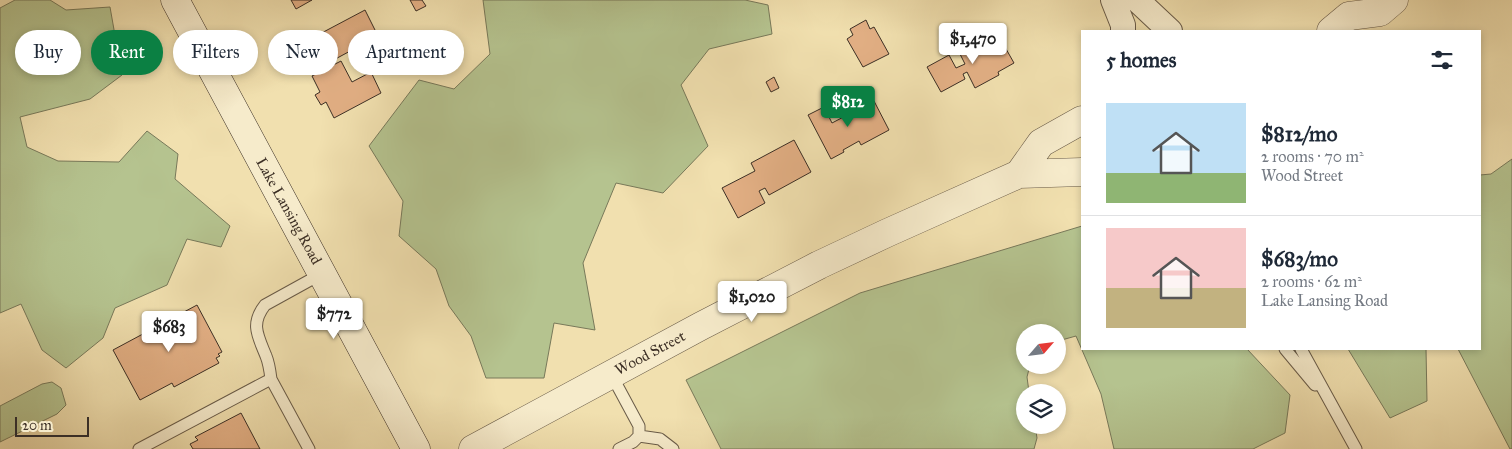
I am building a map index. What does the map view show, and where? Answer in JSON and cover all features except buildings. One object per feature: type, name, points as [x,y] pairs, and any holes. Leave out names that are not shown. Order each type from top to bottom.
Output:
[{"type":"street","name":"Lake Lansing Road","points":[[175,0],[416,449]]},
{"type":"street","points":[[1112,0],[1124,30]]},
{"type":"street","points":[[1137,0],[1169,30]]},
{"type":"street","points":[[1332,30],[1349,16],[1383,14]]},
{"type":"street","points":[[1019,174],[1041,142],[1081,121]]},
{"type":"street","name":"Wood Street","points":[[474,449],[611,374],[819,265],[1019,174],[1081,172]]},
{"type":"lane","points":[[309,449],[271,379],[267,358],[258,339],[256,326],[259,313],[265,305],[323,274]]},
{"type":"lane","points":[[1286,350],[1332,406]]},
{"type":"lane","points":[[1302,350],[1356,449]]},
{"type":"lane","points":[[611,374],[639,426],[639,436]]},
{"type":"lane","points":[[139,449],[271,379]]},
{"type":"lane","points":[[620,449],[639,436],[660,439],[672,449]]},
{"type":"green space","points":[[15,0],[50,0],[66,10],[110,7],[114,30],[91,30],[91,75],[122,75],[90,99],[20,117],[27,147],[58,161],[119,162],[147,131],[178,154],[175,179],[230,226],[221,247],[187,239],[167,285],[115,308],[103,338],[66,368],[42,350],[21,304],[0,313],[0,8]]},
{"type":"green space","points":[[483,0],[745,0],[768,5],[772,34],[709,49],[681,85],[708,146],[663,193],[616,183],[583,263],[595,330],[554,323],[544,378],[486,378],[471,336],[449,306],[436,269],[399,236],[403,201],[369,146],[419,80],[454,89],[490,54]]},
{"type":"green space","points":[[1512,159],[1512,449],[1510,449],[1459,350],[1481,350],[1481,175],[1491,174]]},
{"type":"green space","points":[[1081,226],[1081,348],[1076,336],[1066,339],[1066,324],[1016,324],[1016,374],[1028,374],[1028,384],[1016,384],[1016,434],[1036,434],[1034,449],[721,449],[686,380],[860,293]]},
{"type":"green space","points":[[1082,350],[1248,350],[1290,395],[1285,433],[1253,449],[1114,449],[1101,394]]},
{"type":"green space","points":[[1349,350],[1426,350],[1427,401],[1390,418]]},
{"type":"green space","points":[[52,382],[61,388],[66,405],[57,414],[0,442],[0,406],[42,384]]}]
